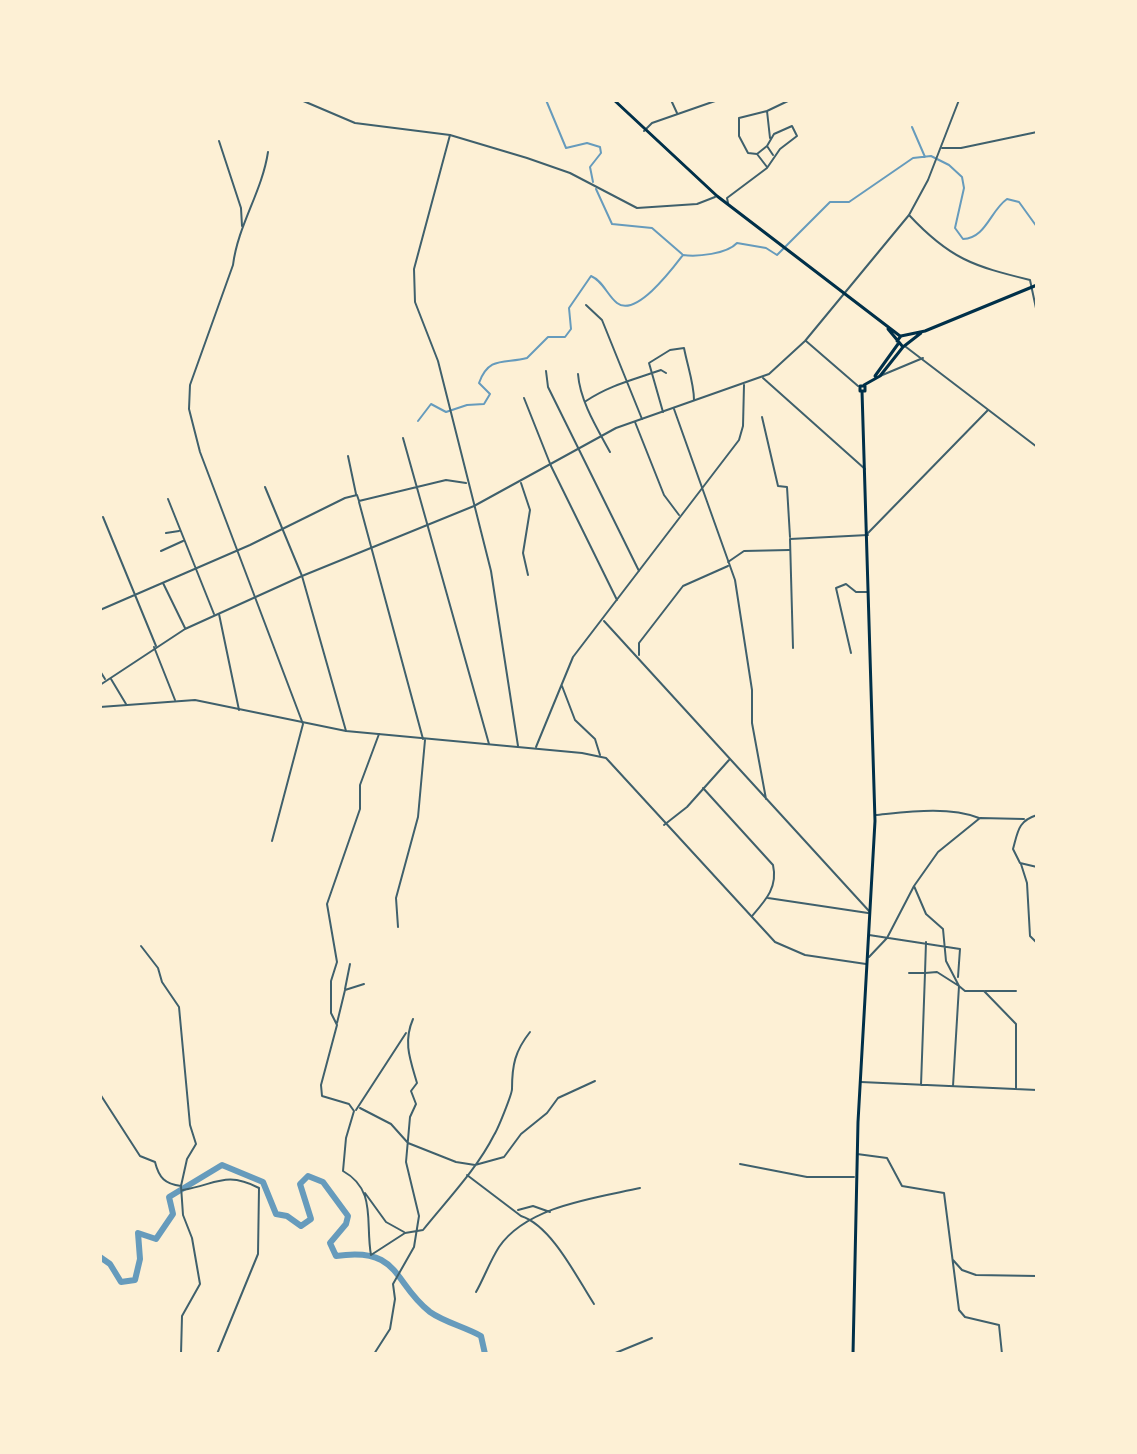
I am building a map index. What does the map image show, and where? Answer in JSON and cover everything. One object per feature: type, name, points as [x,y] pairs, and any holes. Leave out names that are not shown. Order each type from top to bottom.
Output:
[{"type":"main road","points":[[614,100],[717,196],[902,336],[907,345]]},
{"type":"main road","points":[[886,366],[902,336],[925,331],[1035,285]]},
{"type":"main road","points":[[887,327],[898,342],[907,345]]},
{"type":"main road","points":[[853,1354],[856,1154],[875,815],[862,388],[925,331]]},
{"type":"street","points":[[301,100],[355,123],[450,135],[527,158],[590,184],[637,208],[697,204],[717,196]]},
{"type":"street","points":[[671,100],[677,113]]},
{"type":"street","points":[[644,131],[652,123],[718,100]]},
{"type":"street","points":[[767,111],[770,138],[767,146],[757,154],[748,153],[743,144],[739,118],[767,111],[790,100]]},
{"type":"street","points":[[100,685],[155,646],[214,615],[474,506],[599,438],[635,422],[763,378],[805,341],[909,215],[934,164],[959,100]]},
{"type":"street","points":[[728,204],[727,198],[767,168],[774,156],[797,133],[789,126],[770,138]]},
{"type":"street","points":[[940,148],[961,148],[1037,132]]},
{"type":"street","points":[[450,135],[412,283],[422,327],[438,361],[497,603],[519,748]]},
{"type":"street","points":[[219,141],[241,208],[242,227]]},
{"type":"street","points":[[767,146],[774,156]]},
{"type":"street","points":[[268,152],[264,177],[242,227],[189,397],[195,438],[303,724],[272,841]]},
{"type":"street","points":[[757,154],[767,168]]},
{"type":"street","points":[[909,215],[953,255],[969,264],[1030,280],[1035,285],[1037,313]]},
{"type":"street","points":[[586,305],[602,320],[642,419]]},
{"type":"street","points":[[805,341],[862,388]]},
{"type":"street","points":[[907,345],[1037,447]]},
{"type":"street","points":[[663,412],[649,363],[683,347],[689,374],[696,387],[694,401]]},
{"type":"street","points":[[879,374],[923,358]]},
{"type":"street","points":[[586,401],[597,391],[627,379],[661,370],[666,373]]},
{"type":"street","points":[[546,371],[548,387],[639,571]]},
{"type":"street","points":[[578,374],[579,386],[599,438],[610,452]]},
{"type":"street","points":[[763,378],[866,470]]},
{"type":"street","points":[[535,749],[573,657],[702,491],[742,434],[744,385]]},
{"type":"street","points":[[524,398],[551,466],[618,601]]},
{"type":"street","points":[[674,408],[737,588],[752,690],[752,723],[766,799]]},
{"type":"street","points":[[790,539],[868,534],[988,409]]},
{"type":"street","points":[[762,417],[778,486],[787,487],[793,648]]},
{"type":"street","points":[[635,422],[664,495],[680,516]]},
{"type":"street","points":[[403,438],[489,744]]},
{"type":"street","points":[[348,456],[424,740],[418,817],[396,898],[398,927]]},
{"type":"street","points":[[359,501],[446,480],[469,483]]},
{"type":"street","points":[[521,483],[530,510],[523,553],[528,575]]},
{"type":"street","points":[[265,487],[302,576],[346,731]]},
{"type":"street","points":[[100,610],[238,551],[314,511],[357,495]]},
{"type":"street","points":[[168,499],[214,615]]},
{"type":"street","points":[[103,517],[175,700]]},
{"type":"street","points":[[166,533],[180,531]]},
{"type":"street","points":[[161,551],[184,541]]},
{"type":"street","points":[[639,656],[639,643],[683,586],[727,564],[744,551],[789,550]]},
{"type":"street","points":[[162,583],[185,629]]},
{"type":"street","points":[[851,653],[836,588],[846,584],[856,592],[868,592]]},
{"type":"street","points":[[219,613],[239,710]]},
{"type":"street","points":[[604,620],[870,912]]},
{"type":"street","points":[[100,671],[106,680]]},
{"type":"street","points":[[110,677],[127,705]]},
{"type":"street","points":[[562,685],[575,720],[595,739],[600,756]]},
{"type":"street","points":[[100,707],[195,700],[346,731],[600,756],[612,762],[664,825],[788,951],[867,964]]},
{"type":"street","points":[[337,1025],[331,1013],[331,981],[337,962],[327,904],[360,809],[360,785],[379,734]]},
{"type":"street","points":[[664,825],[677,817],[730,759]]},
{"type":"street","points":[[703,788],[773,865],[775,882],[768,898],[752,916]]},
{"type":"street","points":[[875,815],[920,811],[968,814],[980,818],[1024,819],[1037,815]]},
{"type":"street","points":[[868,957],[887,938],[914,886],[938,852],[980,818]]},
{"type":"street","points":[[1024,819],[1013,849],[1027,883],[1030,936],[1037,943]]},
{"type":"street","points":[[1020,863],[1037,867]]},
{"type":"street","points":[[914,886],[926,914],[943,929],[946,961],[958,979]]},
{"type":"street","points":[[768,898],[870,912]]},
{"type":"street","points":[[869,935],[960,949],[953,1086]]},
{"type":"street","points":[[921,1085],[926,942]]},
{"type":"street","points":[[141,946],[158,968],[162,982],[179,1007],[190,1125],[196,1144],[187,1159],[182,1188],[183,1215],[192,1238],[200,1284],[182,1316],[181,1354]]},
{"type":"street","points":[[350,964],[321,1085],[322,1096],[349,1104],[354,1111],[343,1171],[358,1179],[386,1222],[405,1233]]},
{"type":"street","points":[[909,973],[937,972],[965,991],[991,988],[1016,991]]},
{"type":"street","points":[[345,990],[364,984]]},
{"type":"street","points":[[984,991],[1016,1024],[1016,1088]]},
{"type":"street","points":[[354,1111],[360,1108],[413,1019]]},
{"type":"street","points":[[374,1354],[390,1329],[395,1299],[393,1284],[408,1262],[419,1216],[407,1176],[410,1117],[416,1104],[411,1091],[417,1083],[407,1049],[407,1032]]},
{"type":"street","points":[[364,1192],[371,1255],[405,1233],[423,1230],[494,1137],[512,1090],[509,1080],[516,1049],[530,1032]]},
{"type":"street","points":[[360,1108],[391,1124],[408,1143],[456,1162],[475,1165],[504,1157],[521,1134],[547,1113],[558,1098],[595,1081]]},
{"type":"street","points":[[859,1082],[1037,1090]]},
{"type":"street","points":[[100,1094],[140,1156],[155,1162],[158,1174],[168,1185],[200,1188],[221,1178],[240,1178],[259,1188],[258,1254],[217,1354]]},
{"type":"street","points":[[856,1154],[887,1158],[902,1186],[944,1193],[959,1310],[965,1317],[999,1325],[1002,1354]]},
{"type":"street","points":[[740,1164],[807,1177],[856,1177]]},
{"type":"street","points":[[467,1175],[521,1216],[531,1220],[564,1254],[594,1304]]},
{"type":"street","points":[[476,1292],[499,1246],[531,1220],[640,1188]]},
{"type":"street","points":[[517,1211],[533,1206],[550,1212]]},
{"type":"street","points":[[952,1260],[956,1260],[962,1270],[976,1275],[1037,1276]]},
{"type":"street","points":[[613,1354],[652,1338]]},
{"type":"waterway","points":[[546,100],[566,148],[587,143],[600,147],[601,153],[590,167],[593,182]]},
{"type":"waterway","points":[[912,127],[925,157]]},
{"type":"waterway","points":[[418,421],[431,404],[446,412],[467,405],[484,404],[490,394],[479,383],[488,368],[499,362],[527,358],[548,337],[565,337],[571,329],[569,308],[591,276],[617,303],[625,306],[644,298],[683,255],[712,254],[737,243],[766,248],[777,255],[830,202],[849,202],[913,158],[931,156],[949,165],[962,177],[964,188],[955,228],[963,239],[983,229],[1007,199],[1019,202],[1037,227]]},
{"type":"waterway","points":[[596,189],[612,224],[652,228],[682,254]]},
{"type":"waterway","points":[[100,1257],[110,1264],[121,1282],[135,1280],[140,1259],[138,1233],[156,1239],[173,1214],[169,1197],[222,1165],[263,1182],[276,1214],[287,1216],[301,1226],[311,1219],[300,1184],[308,1176],[323,1182],[348,1216],[346,1224],[330,1243],[336,1256],[357,1254],[385,1262],[430,1312],[481,1336],[485,1354]]}]
